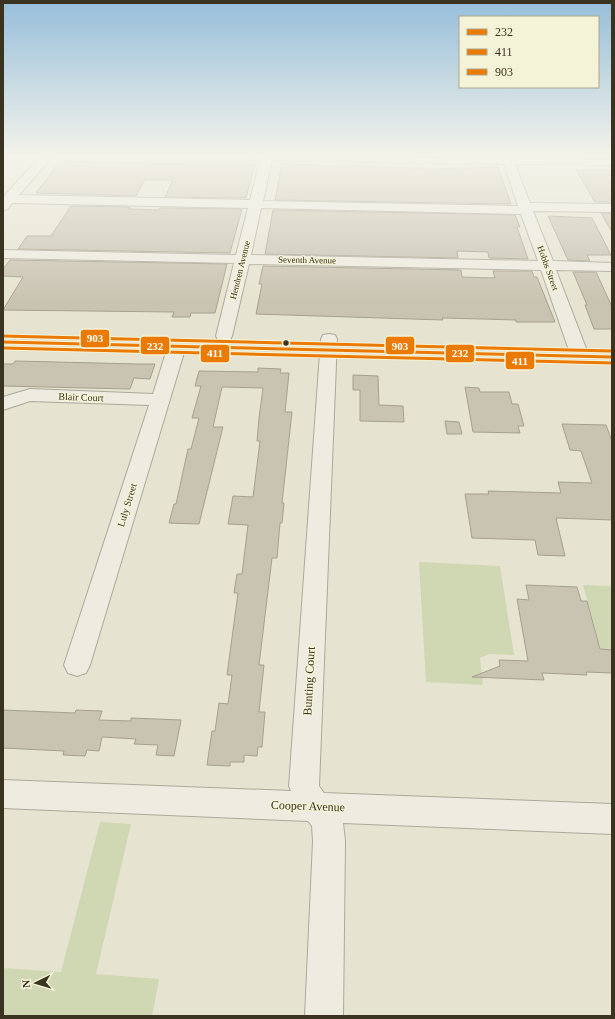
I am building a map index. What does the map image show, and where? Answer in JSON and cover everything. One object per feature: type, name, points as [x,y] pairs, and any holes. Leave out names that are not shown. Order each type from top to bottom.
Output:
[{"type":"main road","points":[[3,330],[224,336],[328,345]]},
{"type":"main road","points":[[3,342],[177,346],[328,345],[578,350],[612,345]]},
{"type":"main road","points":[[578,350],[612,357]]},
{"type":"street","name":"Hendren Avenue","points":[[224,336],[256,205]]},
{"type":"street","points":[[293,205],[612,208]]},
{"type":"street","name":"Hobbs Street","points":[[525,205],[578,350]]},
{"type":"street","name":"Seventh Avenue","points":[[3,254],[612,267]]},
{"type":"street","name":"Bunting Court","points":[[324,1016],[329,841],[327,822],[307,794],[304,786],[328,345]]},
{"type":"street","name":"Luly Street","points":[[77,665],[177,346]]},
{"type":"street","name":"Blair Court","points":[[3,404],[19,396],[30,395],[160,400]]},
{"type":"street","name":"Cooper Avenue","points":[[3,794],[612,819]]},
{"type":"green space","points":[[419,562],[500,566],[514,655],[489,654],[480,658],[483,685],[426,682]]},
{"type":"green space","points":[[583,585],[612,586],[612,651],[601,650]]},
{"type":"green space","points":[[100,822],[131,824],[96,974],[159,979],[152,1016],[3,1016],[3,968],[61,972]]},
{"type":"building","points":[[71,206],[130,207],[129,209],[159,210],[160,208],[242,209],[230,253],[18,249],[27,236],[51,236]]},
{"type":"building","points":[[273,210],[515,215],[520,227],[517,227],[528,259],[489,258],[488,252],[457,251],[458,258],[265,254]]},
{"type":"building","points":[[601,213],[612,213],[612,232]]},
{"type":"building","points":[[548,216],[592,218],[611,255],[587,255],[590,261],[568,260]]},
{"type":"building","points":[[10,260],[227,264],[215,313],[191,313],[190,317],[172,317],[174,312],[3,310],[23,277],[3,276],[3,269]]},
{"type":"building","points":[[263,266],[461,270],[462,277],[495,278],[493,271],[532,271],[534,277],[537,277],[555,322],[256,314],[262,284],[259,284]]},
{"type":"building","points":[[573,272],[596,272],[612,307],[612,329],[594,329],[585,305],[587,305]]},
{"type":"building","points":[[15,361],[155,364],[150,379],[134,378],[130,389],[3,386],[3,364],[13,364]]},
{"type":"building","points":[[258,368],[281,369],[280,373],[289,373],[285,412],[292,412],[282,503],[284,503],[282,523],[280,523],[277,558],[272,558],[259,665],[264,665],[259,712],[265,712],[262,747],[258,747],[257,756],[244,755],[244,762],[230,762],[230,766],[207,765],[212,731],[215,731],[219,703],[228,704],[232,675],[227,675],[238,593],[234,593],[237,574],[242,574],[248,525],[228,524],[233,496],[253,497],[260,441],[257,441],[263,388],[222,387],[213,427],[223,427],[199,524],[169,523],[174,504],[176,504],[188,449],[191,449],[199,418],[192,418],[201,386],[195,386],[199,371],[258,372]]},
{"type":"building","points":[[353,375],[378,376],[379,405],[403,406],[404,422],[360,421],[360,390],[353,390]]},
{"type":"building","points":[[465,387],[479,388],[480,392],[509,392],[512,404],[518,404],[524,426],[518,426],[520,433],[473,432]]},
{"type":"building","points":[[445,421],[459,422],[462,434],[447,434]]},
{"type":"building","points":[[562,424],[606,425],[612,441],[612,520],[556,518],[565,556],[538,555],[535,540],[472,538],[465,494],[489,494],[488,491],[561,493],[558,482],[592,483],[581,451],[570,450]]},
{"type":"building","points":[[526,585],[577,587],[581,601],[587,601],[600,649],[612,650],[612,673],[586,672],[587,675],[542,673],[544,680],[472,677],[500,666],[499,660],[528,661],[517,599],[529,600]]},
{"type":"building","points":[[3,710],[75,713],[76,710],[102,711],[99,720],[131,721],[131,718],[181,720],[174,756],[156,755],[158,745],[134,744],[136,739],[102,737],[99,751],[87,750],[85,756],[63,755],[64,751],[3,748]]},
{"type":"transit line","name":"903","points":[[3,336],[612,351]]},
{"type":"transit line","name":"232","points":[[3,342],[612,357]]},
{"type":"transit line","name":"411","points":[[3,348],[612,363]]}]
